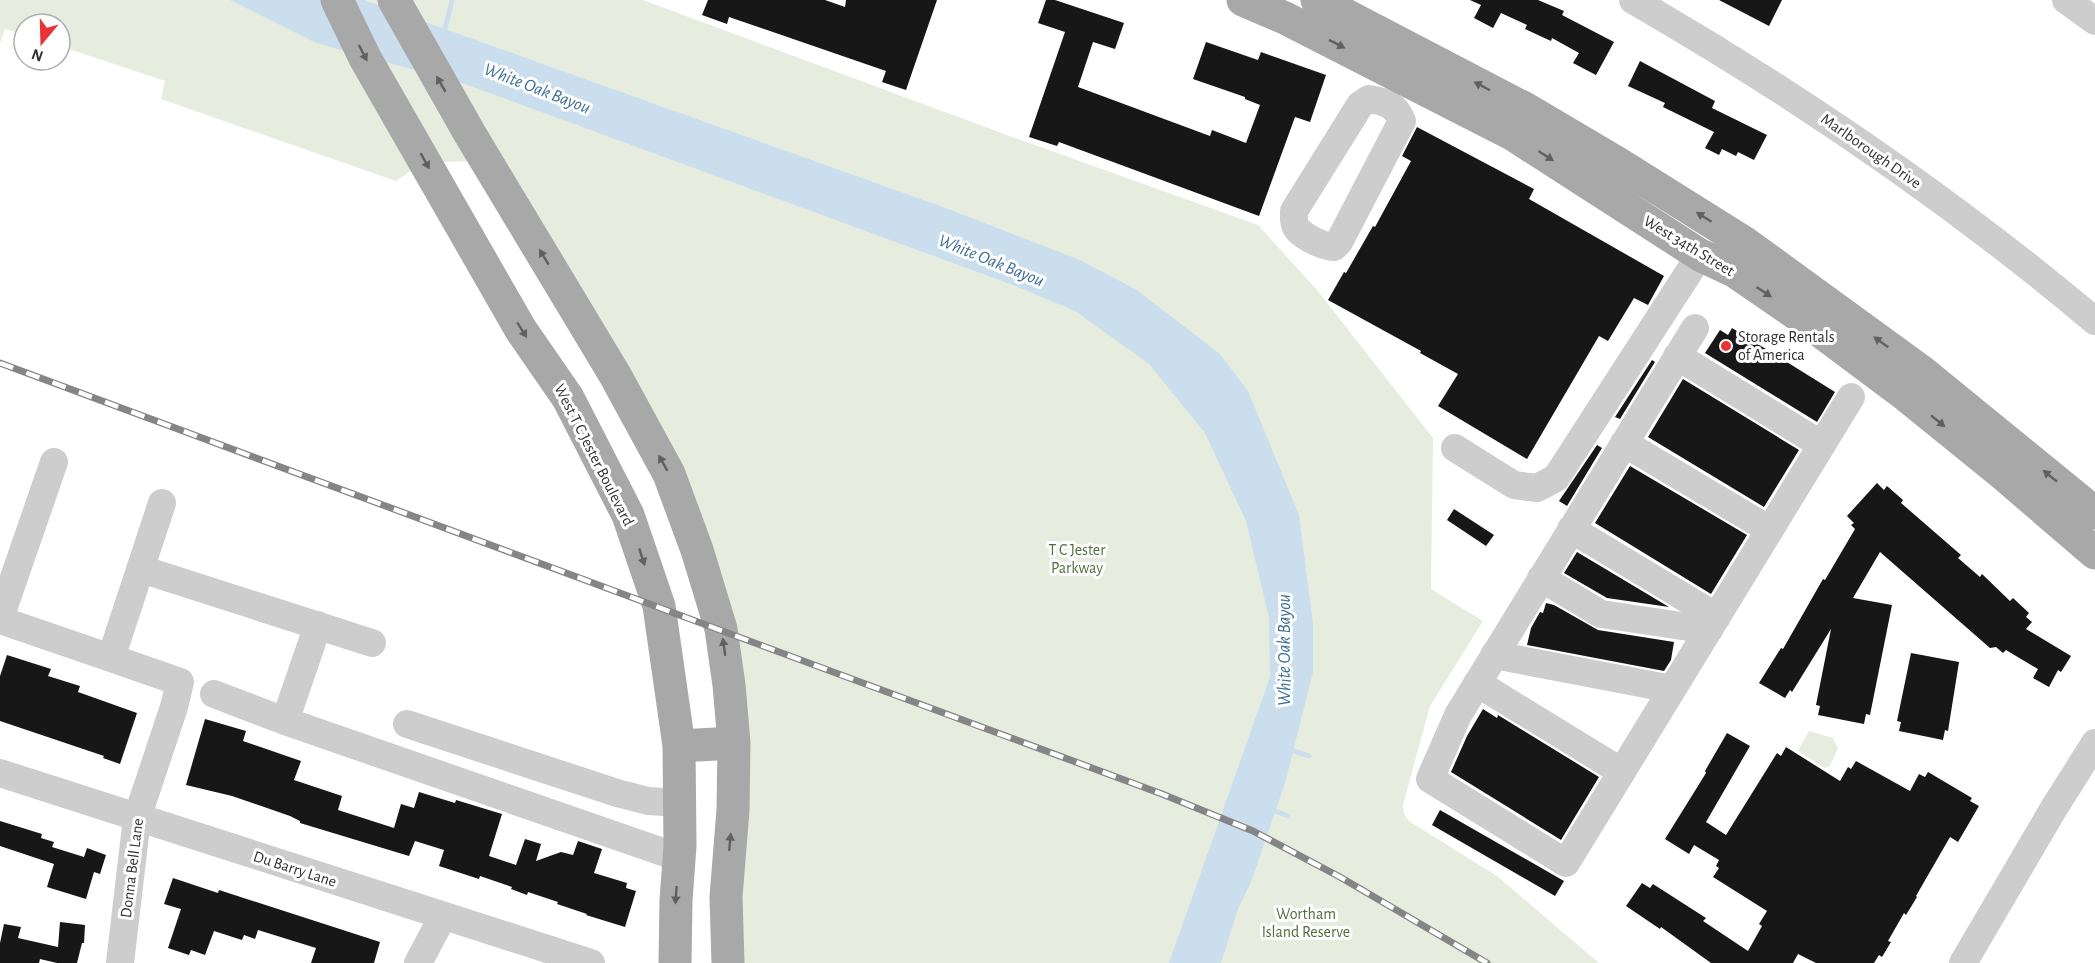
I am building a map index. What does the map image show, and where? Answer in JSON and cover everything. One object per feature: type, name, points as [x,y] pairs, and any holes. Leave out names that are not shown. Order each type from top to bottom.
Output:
[{"type":"main road","name":"West T C Jester Boulevard","points":[[337,0],[365,58],[521,330],[568,398],[628,515],[659,606],[679,746],[680,858],[676,900],[675,963]]},
{"type":"main road","points":[[394,0],[615,375],[669,474],[697,550],[721,629],[734,743],[733,810],[726,897],[728,963]]},
{"type":"main road","name":"West 34th Street","points":[[1244,0],[1289,9],[1395,89],[1519,122],[1619,164],[1739,257],[1912,382],[2003,474],[2092,535]]},
{"type":"main road","name":"West 34th Street","points":[[1317,0],[1519,122],[1700,255],[1739,257]]},
{"type":"main road","points":[[568,398],[615,375]]},
{"type":"main road","points":[[679,746],[734,743]]},
{"type":"street","name":"Marlborough Drive","points":[[1633,0],[1694,35],[1825,117],[1944,202],[2095,321]]},
{"type":"street","points":[[1395,89],[1402,122],[1339,242],[1334,247],[1324,246],[1297,229],[1294,211],[1360,105],[1395,89]]},
{"type":"street","points":[[1455,448],[1514,485],[1537,488],[1556,478],[1700,255]]},
{"type":"street","points":[[1695,328],[1458,715],[1430,779],[1566,863],[1851,397]]},
{"type":"street","points":[[1677,356],[1822,445]]},
{"type":"street","points":[[1624,442],[1770,530]]},
{"type":"street","points":[[54,462],[0,619],[111,658],[162,503]]},
{"type":"street","points":[[1571,529],[1713,623]]},
{"type":"street","points":[[141,569],[372,642]]},
{"type":"street","points":[[1541,578],[1600,614],[1713,623]]},
{"type":"street","points":[[285,721],[318,625]]},
{"type":"street","points":[[1494,655],[1672,690]]},
{"type":"street","name":"Donna Bell Lane","points":[[111,658],[180,682],[174,707],[137,818],[120,963]]},
{"type":"street","points":[[1477,683],[1622,772]]},
{"type":"street","points":[[214,694],[285,721],[680,858]]},
{"type":"street","points":[[407,724],[616,793],[648,801],[680,803]]},
{"type":"street","points":[[1963,963],[2095,743]]},
{"type":"street","name":"Du Barry Lane","points":[[0,773],[591,963]]},
{"type":"street","points":[[418,963],[443,916]]},
{"type":"green space","name":"T C Jester Parkway","points":[[0,0],[643,0],[1258,225],[1317,290],[1433,438],[1431,589],[1483,621],[1430,706],[1403,805],[1404,814],[1409,821],[1497,876],[1599,963],[737,963],[744,743],[658,429],[505,160],[413,163],[412,170],[396,181],[161,99],[165,81],[72,50],[72,12],[12,12],[12,31],[5,29],[0,43]]},
{"type":"green space","points":[[1809,731],[1833,738],[1838,749],[1829,767],[1824,768],[1798,751]]},
{"type":"water","name":"White Oak Bayou","points":[[230,0],[364,0],[943,207],[1080,260],[1137,290],[1220,354],[1248,391],[1299,515],[1313,624],[1313,672],[1285,783],[1251,882],[1238,909],[1221,963],[1169,963],[1270,677],[1269,618],[1246,521],[1205,433],[1149,364],[1075,311],[1013,285],[462,83],[316,43]]},
{"type":"building","points":[[708,0],[825,0],[845,7],[846,0],[937,0],[906,90],[882,82],[886,71],[729,17],[727,24],[702,15]]},
{"type":"building","points":[[1046,0],[1055,0],[1124,23],[1115,49],[1093,42],[1078,87],[1210,136],[1212,130],[1246,143],[1260,105],[1245,97],[1193,79],[1206,42],[1258,60],[1261,52],[1326,75],[1310,122],[1295,117],[1259,216],[1059,142],[1057,146],[1029,137],[1065,32],[1038,23]]},
{"type":"building","points":[[1470,0],[1538,0],[1564,11],[1562,15],[1614,42],[1596,75],[1573,63],[1579,53],[1552,38],[1551,41],[1525,29],[1527,25],[1501,13],[1493,28],[1474,18],[1481,5]]},
{"type":"building","points":[[1719,0],[1782,0],[1769,26]]},
{"type":"building","points":[[1640,61],[1715,101],[1712,108],[1767,135],[1754,160],[1738,152],[1736,156],[1722,149],[1719,155],[1705,148],[1714,132],[1663,107],[1665,103],[1628,86]]},
{"type":"building","points":[[1417,127],[1534,189],[1529,199],[1664,276],[1648,305],[1634,298],[1608,341],[1599,336],[1527,459],[1438,406],[1458,374],[1328,300],[1373,226],[1375,227],[1411,161],[1402,156]]},
{"type":"building","points":[[1732,328],[1835,392],[1817,422],[1705,353],[1720,330],[1728,335]]},
{"type":"building","points":[[1652,360],[1655,362],[1620,419],[1615,417]]},
{"type":"building","points":[[1683,379],[1799,450],[1764,507],[1648,437]]},
{"type":"building","points":[[1597,445],[1602,448],[1567,506],[1559,501]]},
{"type":"building","points":[[1630,466],[1747,535],[1711,594],[1595,523]]},
{"type":"building","points":[[1877,483],[1884,490],[1887,486],[1903,500],[1901,503],[1961,555],[1958,558],[1980,577],[1982,574],[2010,601],[2013,598],[2029,613],[2026,617],[2032,622],[2026,629],[2071,656],[2061,672],[2058,670],[2049,687],[2033,678],[2038,669],[2006,650],[2003,653],[1996,647],[1990,648],[1880,552],[1853,598],[1892,605],[1870,715],[1866,714],[1864,724],[1818,715],[1820,706],[1816,705],[1831,629],[1792,692],[1790,690],[1785,698],[1759,683],[1781,648],[1783,649],[1855,529],[1851,525],[1854,523],[1847,516]]},
{"type":"building","points":[[1454,509],[1494,535],[1486,546],[1447,520]]},
{"type":"building","points":[[1577,552],[1669,607],[1607,598],[1564,573]]},
{"type":"building","points":[[1546,603],[1554,605],[1598,630],[1674,642],[1671,660],[1664,671],[1527,645],[1531,628],[1540,612],[1543,613]]},
{"type":"building","points":[[1911,653],[1959,662],[1948,731],[1945,730],[1943,740],[1899,731],[1901,722],[1897,721]]},
{"type":"building","points":[[7,655],[51,669],[48,676],[80,686],[78,692],[137,713],[120,764],[103,758],[104,756],[0,721],[0,676]]},
{"type":"building","points":[[1483,709],[1497,718],[1498,715],[1599,777],[1561,840],[1451,772],[1467,736]]},
{"type":"building","points":[[205,719],[246,731],[243,741],[301,761],[294,780],[342,796],[338,810],[394,828],[401,804],[414,808],[419,792],[502,814],[489,856],[516,865],[525,839],[541,844],[536,861],[561,852],[573,855],[578,841],[602,849],[594,873],[627,883],[626,888],[636,891],[625,927],[586,915],[528,892],[527,895],[480,876],[479,879],[439,866],[444,850],[415,841],[409,856],[300,823],[290,816],[232,796],[186,785]]},
{"type":"building","points":[[1727,733],[1750,746],[1706,822],[1726,835],[1777,753],[1781,756],[1786,747],[1840,781],[1848,767],[1851,769],[1856,761],[1910,791],[1919,774],[1925,777],[1928,772],[1972,798],[1970,801],[1979,806],[1958,842],[1950,837],[1917,897],[1906,915],[1904,913],[1888,941],[1891,942],[1882,957],[1879,955],[1874,963],[1816,963],[1798,954],[1793,963],[1711,963],[1661,927],[1660,929],[1626,906],[1642,883],[1650,888],[1653,884],[1706,918],[1703,921],[1748,951],[1762,926],[1759,924],[1767,911],[1713,877],[1719,868],[1716,866],[1719,860],[1694,845],[1689,854],[1665,839],[1706,773],[1705,771]]},
{"type":"building","points":[[1440,810],[1564,881],[1555,896],[1432,825]]},
{"type":"building","points":[[0,821],[42,834],[41,838],[54,842],[52,847],[84,857],[87,848],[106,855],[100,874],[94,872],[86,899],[47,887],[54,864],[0,846]]},
{"type":"building","points":[[173,878],[218,893],[219,890],[380,942],[374,963],[311,963],[316,948],[258,930],[255,939],[244,935],[242,940],[214,931],[205,955],[191,950],[189,955],[168,948],[181,909],[164,904]]},
{"type":"building","points":[[60,922],[85,925],[84,943],[82,943],[77,963],[57,963],[40,959],[39,963],[0,963],[0,943],[4,924],[21,927],[18,938],[58,947]]},
{"type":"waterway","points":[[444,33],[452,0]]},
{"type":"waterway","points":[[1288,749],[1309,756]]},
{"type":"waterway","points":[[1270,809],[1288,816]]},
{"type":"railway","points":[[0,363],[1162,794],[1253,831],[1340,877],[1487,963]]},
{"type":"place","name":"Storage Rentals of America","points":[[1726,346]]},
{"type":"park label","name":"Wortham Island Reserve","points":[[1306,923]]}]
